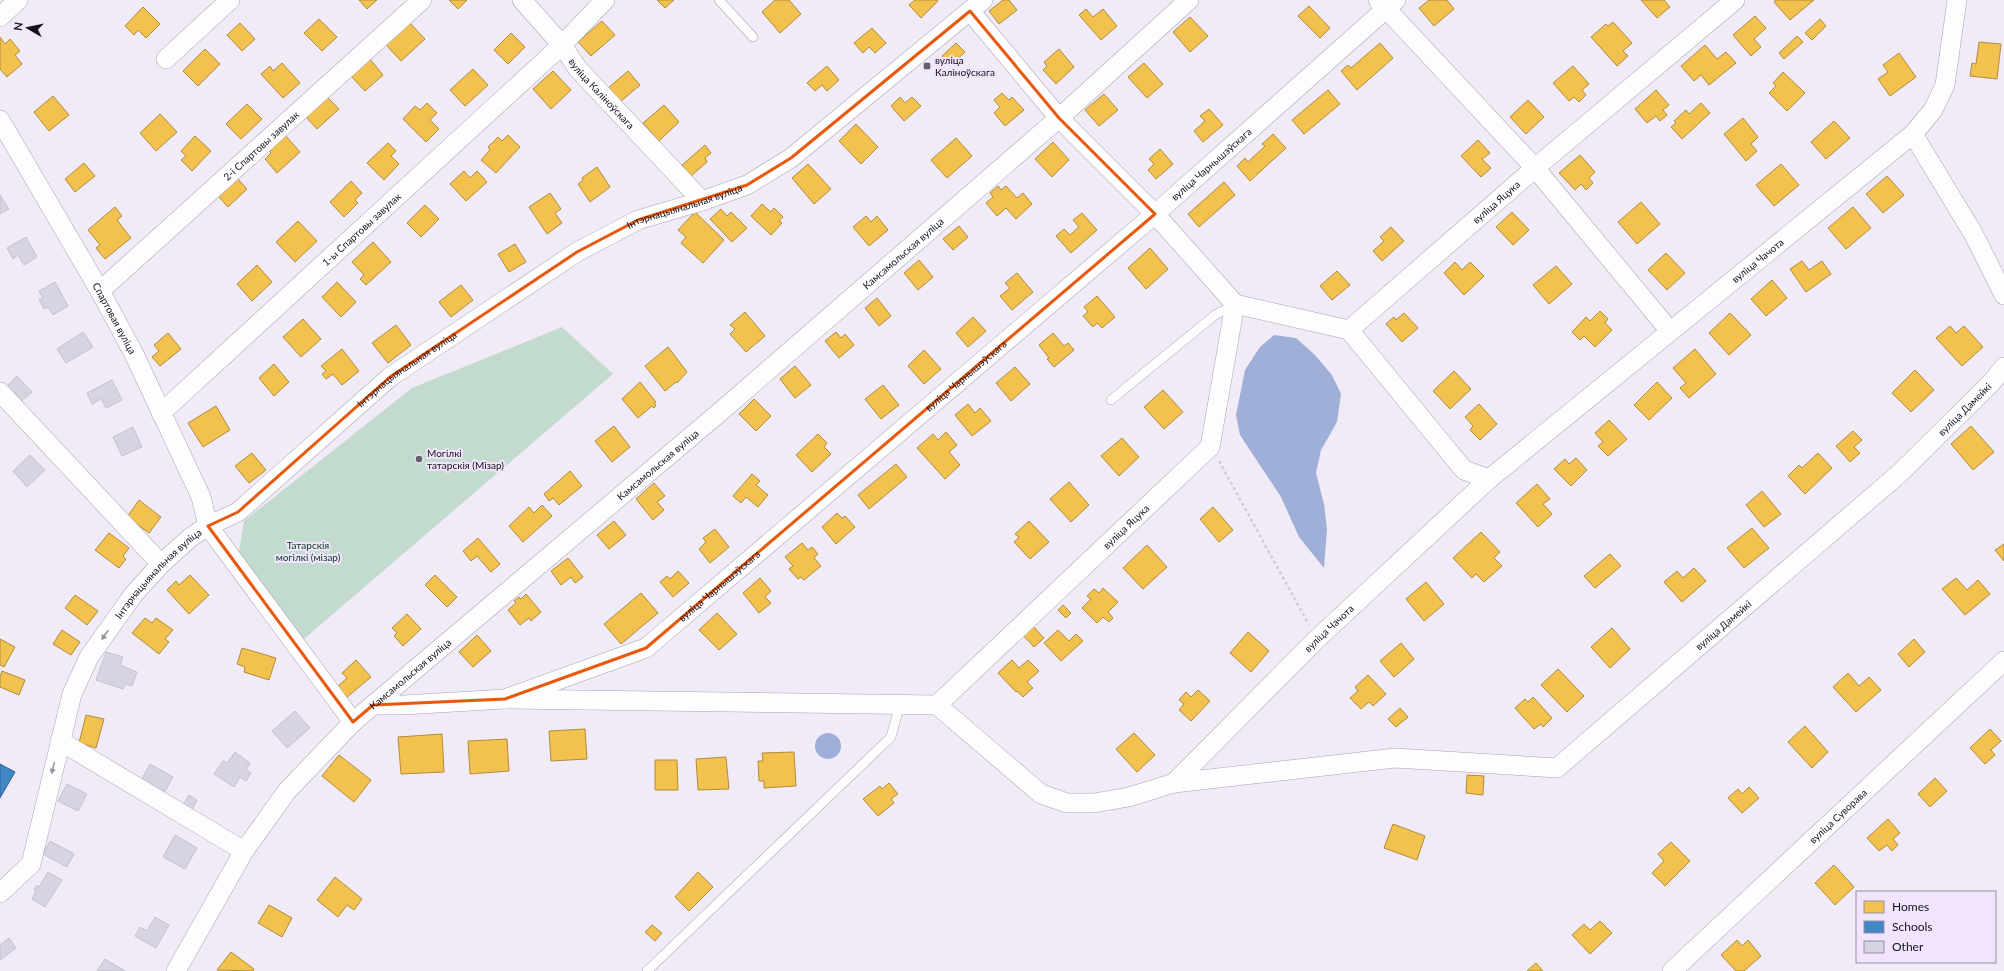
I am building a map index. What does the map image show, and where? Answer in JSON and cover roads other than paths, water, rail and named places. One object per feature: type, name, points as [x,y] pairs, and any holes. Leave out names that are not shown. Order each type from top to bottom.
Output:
[{"type":"street","points":[[0,17],[18,0]]},
{"type":"street","points":[[166,60],[230,0]]},
{"type":"street","name":"2-і Спартовы завулак","points":[[100,291],[422,0]]},
{"type":"street","name":"вуліца Каліноўскага","points":[[522,0],[562,45],[578,69],[702,201]]},
{"type":"street","name":"1-ы Спартовы завулак","points":[[161,413],[562,45],[605,0]]},
{"type":"street","name":"Камсамольская вуліца","points":[[176,971],[244,851],[287,791],[353,722],[720,412],[1059,118],[1189,0]]},
{"type":"street","name":"вуліца Яцука","points":[[1349,330],[1535,168],[1735,0]]},
{"type":"street","name":"вуліца Чачота","points":[[1174,783],[1317,640],[1489,479],[1913,134],[1934,110],[1945,85],[1957,0]]},
{"type":"street","points":[[1387,3],[1535,168],[1670,331]]},
{"type":"street","name":"вуліца Чарнышэўскага","points":[[505,699],[646,648],[1155,214],[1387,3]]},
{"type":"street","points":[[976,5],[1059,118],[1155,214],[1235,304],[1349,330],[1464,470],[1489,479]]},
{"type":"street","name":"Інтэрнацыянальная вуліца","points":[[0,893],[31,864],[72,694],[89,657],[133,595],[161,564],[191,538],[208,526],[238,512],[390,376],[577,252],[638,220],[702,201],[747,185],[791,158],[976,5]]},
{"type":"street","name":"Спартовая вуліца","points":[[0,120],[100,291],[134,354],[201,497],[208,526]]},
{"type":"street","points":[[1913,134],[1974,235],[2004,295]]},
{"type":"street","name":"вуліца Яцука","points":[[937,705],[1210,447],[1235,304]]},
{"type":"street","name":"вуліца Дамейкі","points":[[937,705],[1041,794],[1067,803],[1094,803],[1129,797],[1174,783],[1395,758],[1556,768],[1900,473],[1991,383],[2004,367]]},
{"type":"street","points":[[0,392],[161,564]]},
{"type":"street","points":[[208,526],[353,722]]},
{"type":"street","name":"вуліца Суворава","points":[[1672,971],[2004,661]]},
{"type":"street","name":"вуліца Чарнышэўскага","points":[[373,705],[403,705],[505,699],[937,705]]},
{"type":"street","points":[[60,742],[244,851]]},
{"type":"lane","points":[[719,0],[753,37]]},
{"type":"lane","points":[[1111,400],[1215,315],[1235,304]]},
{"type":"lane","points":[[647,971],[891,738],[900,704]]},
{"type":"water","points":[[1274,335],[1296,338],[1315,355],[1332,375],[1341,394],[1337,422],[1321,450],[1316,473],[1324,504],[1327,529],[1324,568],[1299,537],[1281,497],[1240,435],[1236,415],[1245,370],[1260,347]]},
{"type":"water","points":[[828,733],[837,737],[841,746],[837,755],[828,759],[819,755],[815,746],[819,737]]},
{"type":"place","name":"вуліца Каліноўскага","points":[[927,66]]},
{"type":"place","name":"Могілкі татарскія (Мізар)","points":[[419,459]]},
{"type":"park label","name":"Татарскія могілкі (мізар)","points":[[308,550]]}]
